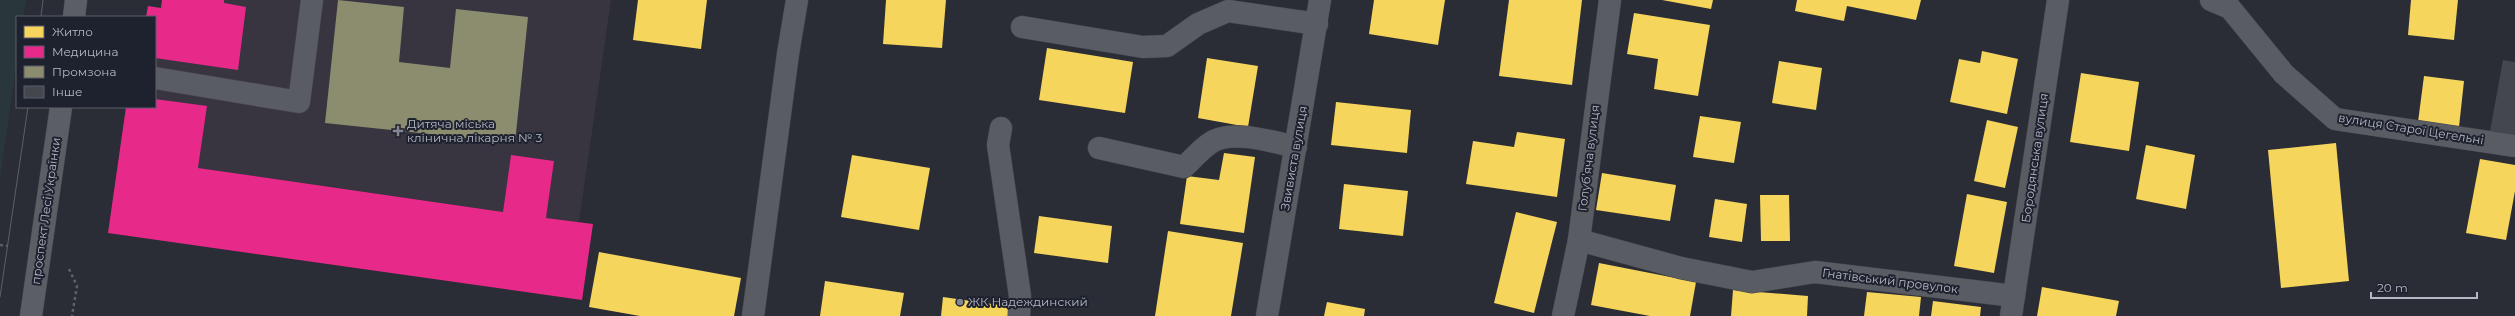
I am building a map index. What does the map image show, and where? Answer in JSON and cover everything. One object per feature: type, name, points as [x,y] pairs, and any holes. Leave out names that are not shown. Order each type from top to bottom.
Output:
[{"type":"main road","points":[[74,16],[76,0]]},
{"type":"main road","name":"проспект Лесі Українки","points":[[31,316],[61,108]]},
{"type":"street","points":[[156,78],[299,102],[312,0]]},
{"type":"street","points":[[753,316],[788,54],[797,0]]},
{"type":"street","name":"Звивиста вулиця","points":[[1268,316],[1320,0]]},
{"type":"street","name":"Голубʼяча вулиця","points":[[1563,316],[1579,240],[1610,0]]},
{"type":"street","name":"Бородянська вулиця","points":[[2013,306],[2058,0]]},
{"type":"street","name":"вулиця Старої Цегельні","points":[[2211,0],[2231,4],[2284,74],[2335,119],[2515,146]]},
{"type":"street","points":[[1022,27],[1143,47],[1167,46],[1198,24],[1228,11],[1317,24]]},
{"type":"street","points":[[1001,128],[998,145],[1020,296],[1019,316]]},
{"type":"street","points":[[1099,148],[1184,167],[1210,143],[1226,136],[1296,147]]},
{"type":"street","name":"Гнатівський провулок","points":[[1579,240],[1681,268],[1752,282],[1815,272],[2013,306]]},
{"type":"path","points":[[0,245],[8,246]]},
{"type":"shaded area","points":[[0,0],[26,0],[23,16],[16,16],[16,67],[0,179]]},
{"type":"shaded area","name":"Дитяча міська клінична лікарня № 3","points":[[162,0],[611,0],[579,222],[546,218],[554,161],[511,155],[503,212],[198,168],[207,107],[156,99],[156,16],[148,16],[161,8]]},
{"type":"building: Житло","points":[[638,0],[707,0],[701,49],[633,40]]},
{"type":"building: Житло","points":[[886,0],[946,0],[942,48],[883,44]]},
{"type":"building: Житло","points":[[1374,0],[1445,0],[1438,45],[1369,34]]},
{"type":"building: Житло","points":[[1509,0],[1582,0],[1572,85],[1499,76]]},
{"type":"building: Житло","points":[[1662,0],[1713,0],[1711,9]]},
{"type":"building: Житло","points":[[1797,0],[1921,0],[1916,20],[1847,6],[1844,21],[1795,11]]},
{"type":"building: Житло","points":[[2411,0],[2458,0],[2454,40],[2408,35]]},
{"type":"building: Житло","points":[[1634,13],[1710,25],[1698,96],[1654,89],[1658,59],[1627,54]]},
{"type":"building: Житло","points":[[1047,48],[1133,62],[1125,113],[1039,100]]},
{"type":"building: Житло","points":[[1982,51],[2018,59],[2007,114],[1950,102],[1959,59],[1980,63]]},
{"type":"building: Житло","points":[[1207,58],[1258,66],[1248,127],[1198,118]]},
{"type":"building: Житло","points":[[1779,61],[1822,68],[1816,110],[1772,103]]},
{"type":"building: Житло","points":[[2081,73],[2139,82],[2129,151],[2070,142]]},
{"type":"building: Житло","points":[[2424,76],[2464,81],[2459,127],[2418,122]]},
{"type":"building: Житло","points":[[1336,102],[1411,110],[1407,153],[1331,145]]},
{"type":"building: Житло","points":[[1700,116],[1741,122],[1734,163],[1693,157]]},
{"type":"building: Житло","points":[[1987,120],[2018,127],[2005,188],[1974,181]]},
{"type":"building: Житло","points":[[1517,132],[1565,139],[1557,197],[1466,184],[1473,141],[1514,147]]},
{"type":"building: Житло","points":[[2336,143],[2349,281],[2281,288],[2268,150]]},
{"type":"building: Житло","points":[[2146,145],[2195,155],[2186,209],[2136,199]]},
{"type":"building: Житло","points":[[1224,153],[1255,157],[1244,233],[1180,224],[1187,176],[1219,180]]},
{"type":"building: Житло","points":[[852,155],[930,168],[919,230],[841,217]]},
{"type":"building: Житло","points":[[2480,159],[2515,165],[2515,191],[2506,240],[2466,233]]},
{"type":"building: Житло","points":[[1602,173],[1676,185],[1670,221],[1596,210]]},
{"type":"building: Житло","points":[[1344,184],[1408,191],[1403,236],[1339,229]]},
{"type":"building: Житло","points":[[1967,194],[2007,202],[1994,273],[1954,266]]},
{"type":"building: Житло","points":[[1760,195],[1789,195],[1790,241],[1761,241]]},
{"type":"building: Житло","points":[[1715,199],[1747,204],[1742,242],[1709,237]]},
{"type":"building: Житло","points":[[1516,212],[1557,222],[1534,313],[1494,303]]},
{"type":"building: Житло","points":[[1039,216],[1112,226],[1108,263],[1034,253]]},
{"type":"building: Житло","points":[[1168,231],[1243,243],[1231,316],[1155,316]]},
{"type":"building: Житло","points":[[599,252],[741,278],[734,316],[640,316],[589,307]]},
{"type":"building: Житло","points":[[1599,263],[1696,282],[1690,316],[1650,316],[1591,305]]},
{"type":"building: Житло","points":[[825,281],[904,293],[900,316],[820,316]]},
{"type":"building: Житло","points":[[2042,287],[2119,301],[2116,316],[2037,316]]},
{"type":"building: Житло","points":[[1733,290],[1808,296],[1807,316],[1731,316]]},
{"type":"building: Житло","points":[[1867,292],[1921,297],[1919,316],[1864,316]]},
{"type":"building: Житло","name":"ЖК Надеждинский","points":[[943,297],[1013,307],[1012,316],[941,316]]},
{"type":"building: Житло","points":[[1933,301],[1981,307],[1980,316],[1931,316]]},
{"type":"building: Житло","points":[[1327,302],[1365,309],[1364,316],[1324,316]]},
{"type":"building: Медицина","points":[[162,0],[224,0],[224,3],[246,7],[238,70],[156,58],[156,16],[146,16],[148,6],[161,8]]},
{"type":"building: Медицина","points":[[156,99],[207,106],[198,168],[503,212],[511,155],[554,161],[546,218],[593,224],[582,300],[108,233],[126,108],[156,108]]},
{"type":"building: Промзона","points":[[338,0],[404,7],[399,62],[450,68],[456,9],[528,17],[515,143],[325,123]]},
{"type":"building: Інше","points":[[2503,60],[2515,62],[2515,136],[2490,131]]},
{"type":"tram line","points":[[41,16],[43,0]]},
{"type":"tram line","points":[[0,297],[28,108]]},
{"type":"place","name":"Дитяча міська клінична лікарня № 3","points":[[398,131]]},
{"type":"place","name":"ЖК Надеждинский","points":[[960,302]]}]
